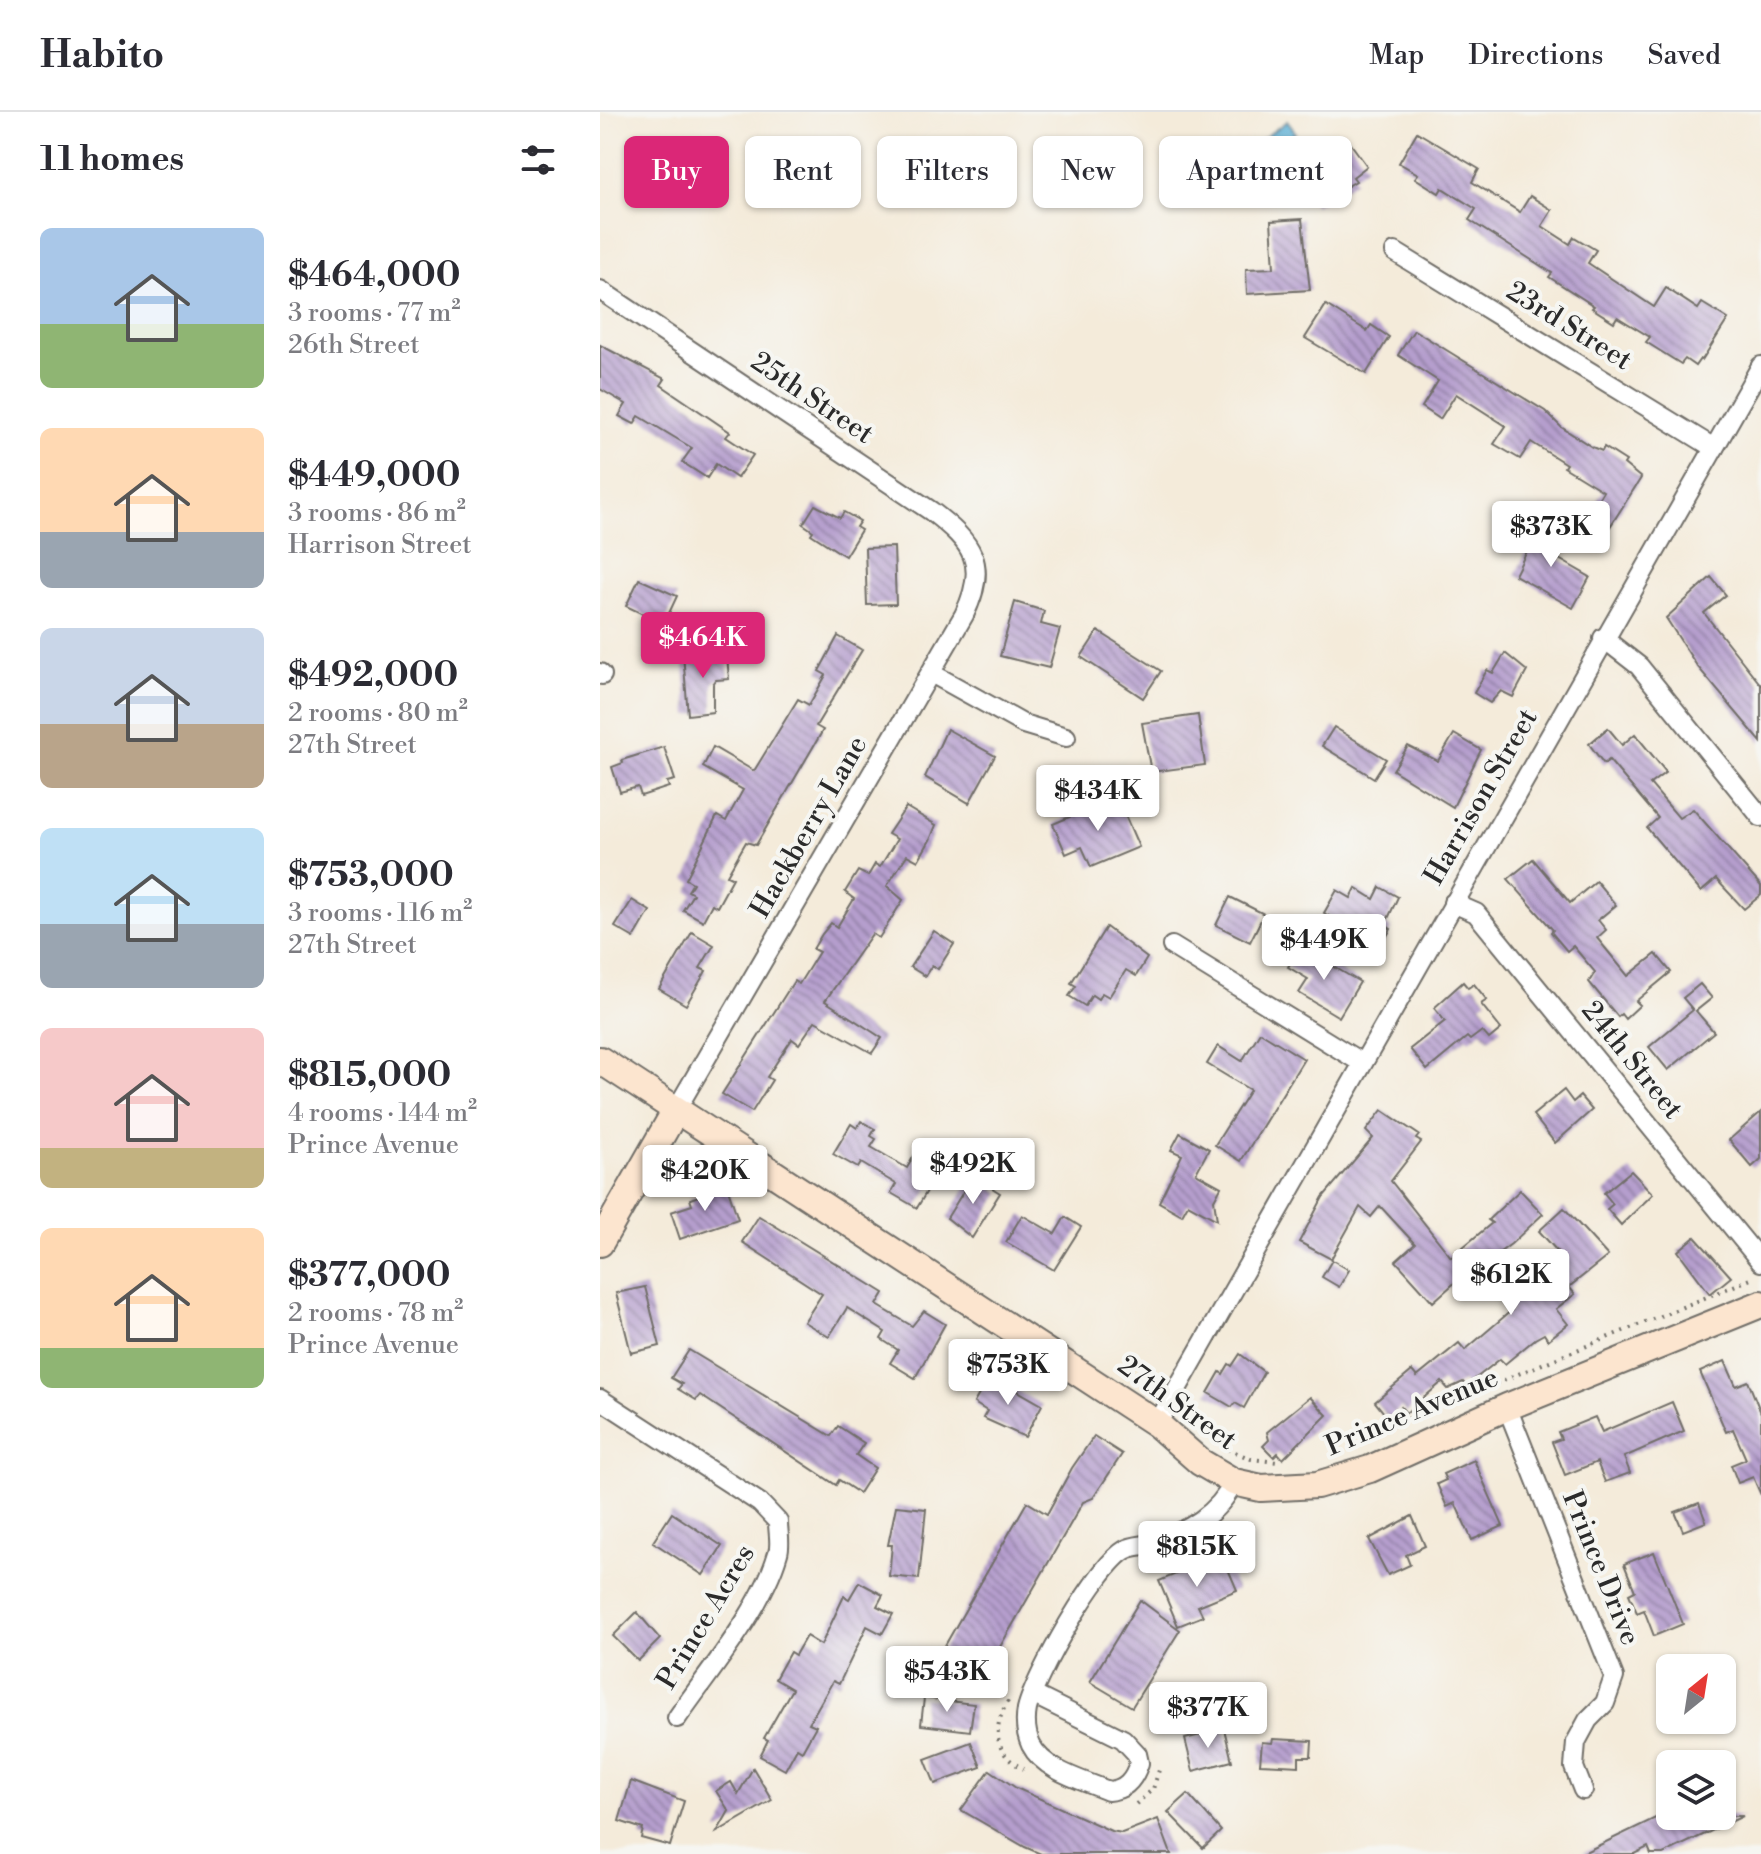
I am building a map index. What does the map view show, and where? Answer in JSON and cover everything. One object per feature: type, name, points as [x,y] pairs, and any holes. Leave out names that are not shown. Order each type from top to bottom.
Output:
[{"type":"street","name":"23rd Street","points":[[1395,252],[1714,448]]},
{"type":"street","name":"25th Street","points":[[600,290],[931,511],[967,544],[978,568]]},
{"type":"street","name":"Harrison Street","points":[[1157,1424],[1761,366]]},
{"type":"street","name":"Hackberry Lane","points":[[676,1110],[931,673],[975,593],[978,568]]},
{"type":"street","points":[[1603,638],[1639,666],[1761,817]]},
{"type":"street","points":[[931,673],[1023,724],[1066,737]]},
{"type":"street","name":"24th Street","points":[[1453,903],[1476,913],[1761,1262]]},
{"type":"street","points":[[1172,946],[1362,1063]]},
{"type":"street","name":"27th Street","points":[[600,1060],[1157,1424],[1200,1462],[1234,1482]]},
{"type":"street","points":[[600,1243],[676,1110]]},
{"type":"street","name":"Prince Avenue","points":[[1234,1482],[1289,1489],[1347,1478],[1507,1407],[1761,1304]]},
{"type":"street","name":"Prince Acres","points":[[600,1399],[760,1503],[778,1522],[779,1551],[769,1575],[744,1620],[677,1718]]},
{"type":"street","name":"Prince Drive","points":[[1507,1407],[1614,1677],[1605,1703],[1588,1720],[1576,1742],[1574,1767],[1583,1790]]},
{"type":"street","points":[[1032,1694],[1130,1745],[1139,1763],[1131,1781],[1117,1791],[1108,1791],[1040,1757],[1027,1731],[1026,1719],[1032,1694],[1061,1638],[1103,1569],[1126,1549],[1153,1544],[1205,1519],[1220,1506],[1234,1482]]},
{"type":"path","points":[[1342,1455],[1388,1427],[1761,1275]]},
{"type":"path","points":[[1221,1446],[1251,1459],[1283,1463]]},
{"type":"path","points":[[1009,1698],[998,1720],[999,1746],[1009,1760],[1028,1771]]},
{"type":"path","points":[[1125,1808],[1149,1796],[1157,1782],[1159,1763]]},
{"type":"water","points":[[1287,121],[1296,133],[1292,136],[1267,136]]},
{"type":"building","points":[[1417,132],[1479,169],[1472,182],[1520,212],[1530,196],[1552,210],[1542,226],[1570,244],[1574,237],[1596,250],[1588,263],[1654,307],[1666,288],[1698,309],[1702,303],[1728,319],[1702,360],[1695,366],[1685,359],[1681,364],[1646,342],[1650,337],[1617,317],[1614,322],[1549,277],[1552,273],[1469,220],[1476,209],[1442,188],[1439,193],[1415,178],[1418,174],[1399,163]]},
{"type":"building","points":[[1352,145],[1367,166],[1353,177],[1356,181],[1352,183]]},
{"type":"building","points":[[1302,219],[1310,290],[1247,294],[1246,269],[1274,268],[1271,221]]},
{"type":"building","points":[[1326,305],[1367,331],[1371,325],[1389,337],[1366,374],[1305,338]]},
{"type":"building","points":[[1414,330],[1545,411],[1561,427],[1592,447],[1602,451],[1604,447],[1626,461],[1624,464],[1641,478],[1606,533],[1602,531],[1599,535],[1583,524],[1603,491],[1564,467],[1566,464],[1531,442],[1520,459],[1494,444],[1506,426],[1456,394],[1440,419],[1422,407],[1438,381],[1398,355]]},
{"type":"building","points":[[600,345],[665,379],[661,385],[730,432],[726,437],[753,455],[737,478],[716,464],[707,478],[682,462],[692,448],[639,416],[634,424],[619,416],[626,404],[600,389]]},
{"type":"building","points":[[815,505],[840,518],[844,512],[860,521],[856,527],[861,530],[845,556],[811,534],[813,531],[803,524]]},
{"type":"building","points":[[1540,525],[1562,537],[1552,555],[1590,577],[1573,608],[1515,575]]},
{"type":"building","points":[[894,547],[896,604],[867,605],[865,548]]},
{"type":"building","points":[[1711,577],[1726,595],[1704,613],[1761,685],[1761,742],[1697,666],[1666,618]]},
{"type":"building","points":[[639,579],[677,596],[664,624],[626,606]]},
{"type":"building","points":[[1015,602],[1044,611],[1041,624],[1060,629],[1049,668],[1000,656]]},
{"type":"building","points":[[1098,631],[1161,671],[1143,698],[1081,657]]},
{"type":"building","points":[[838,636],[862,650],[816,726],[823,730],[756,845],[746,842],[727,875],[733,878],[717,907],[712,904],[703,921],[683,910],[693,894],[688,891],[693,883],[686,879],[717,816],[726,821],[743,790],[703,767],[713,747],[754,771],[798,699],[809,705],[826,675],[819,671]]},
{"type":"building","points":[[709,651],[709,658],[727,656],[729,679],[716,680],[713,684],[713,712],[688,715],[683,654]]},
{"type":"building","points":[[1505,653],[1527,671],[1513,697],[1501,691],[1490,703],[1474,693],[1487,670],[1493,673]]},
{"type":"building","points":[[1198,715],[1205,765],[1151,772],[1142,723]]},
{"type":"building","points":[[1334,727],[1386,759],[1374,778],[1322,746]]},
{"type":"building","points":[[1608,728],[1622,745],[1635,734],[1666,772],[1650,784],[1679,818],[1693,809],[1761,886],[1761,895],[1744,909],[1716,879],[1701,892],[1647,828],[1658,818],[1609,760],[1604,764],[1589,744]]},
{"type":"building","points":[[947,729],[995,756],[969,803],[925,777]]},
{"type":"building","points":[[1454,734],[1481,750],[1453,807],[1393,770],[1408,746],[1438,761]]},
{"type":"building","points":[[664,747],[675,780],[667,782],[669,787],[641,796],[638,787],[620,792],[612,767],[623,763],[622,760]]},
{"type":"building","points":[[1117,797],[1139,847],[1091,867],[1082,847],[1066,854],[1053,824]]},
{"type":"building","points":[[906,807],[936,825],[930,840],[918,861],[907,855],[887,886],[903,900],[879,938],[872,934],[825,1001],[882,1038],[872,1053],[815,1021],[799,1044],[792,1039],[767,1077],[772,1080],[752,1112],[722,1094],[794,981],[799,984],[819,952],[813,949],[822,934],[831,923],[837,927],[854,899],[845,892],[858,871],[868,876],[875,864],[880,867],[897,839],[888,834]]},
{"type":"building","points":[[1533,859],[1570,903],[1596,881],[1616,905],[1598,920],[1606,930],[1597,938],[1628,976],[1656,954],[1671,972],[1636,1001],[1640,1005],[1625,1019],[1621,1014],[1618,1017],[1589,982],[1595,972],[1573,946],[1567,951],[1551,932],[1553,930],[1508,879]]},
{"type":"building","points":[[1380,887],[1398,897],[1385,925],[1391,929],[1382,944],[1373,939],[1372,942],[1324,913],[1337,890],[1351,898],[1356,888],[1374,899]]},
{"type":"building","points":[[1230,897],[1264,914],[1250,942],[1216,925]]},
{"type":"building","points":[[632,900],[650,911],[634,938],[615,927]]},
{"type":"building","points":[[1106,927],[1147,958],[1136,976],[1126,970],[1109,997],[1102,993],[1098,999],[1092,995],[1085,1006],[1069,996],[1076,986],[1071,983]]},
{"type":"building","points":[[934,931],[954,944],[938,969],[932,965],[925,976],[910,967]]},
{"type":"building","points":[[692,932],[714,945],[700,968],[706,971],[686,1005],[659,989]]},
{"type":"building","points":[[1300,947],[1360,982],[1339,1017],[1299,993],[1308,979],[1288,967]]},
{"type":"building","points":[[1463,982],[1468,988],[1474,984],[1487,1000],[1481,1004],[1501,1029],[1489,1039],[1482,1031],[1470,1040],[1467,1037],[1427,1070],[1410,1049],[1445,1021],[1434,1008]]},
{"type":"building","points":[[1700,984],[1712,998],[1696,1011],[1714,1032],[1668,1070],[1649,1047],[1693,1010],[1683,998]]},
{"type":"building","points":[[1260,1032],[1304,1059],[1241,1161],[1215,1145],[1250,1090],[1207,1064],[1218,1046],[1242,1061]]},
{"type":"building","points":[[1564,1090],[1573,1102],[1580,1096],[1592,1110],[1555,1143],[1533,1115]]},
{"type":"building","points":[[1382,1110],[1419,1135],[1416,1139],[1421,1142],[1391,1181],[1451,1257],[1492,1223],[1488,1220],[1520,1190],[1543,1214],[1511,1244],[1473,1272],[1470,1269],[1433,1302],[1396,1261],[1415,1244],[1380,1206],[1371,1217],[1360,1207],[1331,1259],[1299,1242],[1323,1197],[1373,1138],[1366,1131]]},
{"type":"building","points":[[1761,1112],[1761,1159],[1752,1167],[1729,1140]]},
{"type":"building","points":[[861,1121],[875,1129],[871,1136],[876,1139],[871,1147],[907,1168],[915,1154],[940,1169],[917,1208],[891,1193],[896,1184],[861,1163],[858,1168],[833,1154],[851,1124],[857,1128]]},
{"type":"building","points":[[1180,1133],[1209,1149],[1196,1173],[1221,1187],[1214,1200],[1217,1220],[1188,1204],[1182,1215],[1159,1202],[1182,1155],[1171,1150]]},
{"type":"building","points":[[1631,1171],[1653,1194],[1621,1225],[1607,1209],[1613,1204],[1604,1193]]},
{"type":"building","points":[[973,1176],[1000,1193],[972,1238],[947,1218]]},
{"type":"building","points":[[727,1186],[738,1219],[680,1239],[671,1212],[692,1205],[690,1199]]},
{"type":"building","points":[[1564,1208],[1608,1256],[1569,1287],[1575,1294],[1556,1309],[1568,1324],[1548,1340],[1544,1334],[1535,1339],[1505,1364],[1500,1359],[1466,1386],[1463,1382],[1448,1389],[1442,1382],[1406,1413],[1401,1407],[1388,1418],[1375,1402],[1412,1371],[1417,1377],[1459,1343],[1465,1350],[1512,1310],[1501,1298],[1557,1251],[1539,1231]]},
{"type":"building","points":[[1022,1215],[1055,1234],[1065,1217],[1081,1227],[1054,1270],[1006,1242]]},
{"type":"building","points":[[759,1216],[884,1293],[877,1305],[912,1326],[924,1311],[945,1324],[915,1378],[890,1363],[898,1350],[881,1339],[885,1332],[847,1308],[829,1337],[804,1322],[822,1294],[742,1242]]},
{"type":"building","points":[[1695,1237],[1731,1277],[1710,1294],[1678,1251]]},
{"type":"building","points":[[1332,1260],[1349,1270],[1339,1287],[1322,1277]]},
{"type":"building","points":[[645,1287],[660,1346],[631,1353],[616,1293]]},
{"type":"building","points":[[689,1350],[831,1436],[838,1426],[864,1443],[856,1455],[875,1468],[859,1493],[839,1480],[836,1485],[700,1395],[696,1400],[678,1389],[682,1384],[671,1378]]},
{"type":"building","points":[[1240,1354],[1264,1372],[1244,1408],[1235,1403],[1232,1407],[1208,1393],[1220,1372],[1223,1374],[1229,1364],[1232,1366]]},
{"type":"building","points":[[1725,1361],[1736,1386],[1748,1381],[1761,1413],[1761,1495],[1753,1477],[1738,1483],[1731,1465],[1746,1459],[1733,1429],[1726,1432],[1700,1372]]},
{"type":"building","points":[[990,1375],[1042,1405],[1025,1437],[983,1418],[987,1411],[974,1403]]},
{"type":"building","points":[[1310,1397],[1327,1415],[1283,1459],[1278,1453],[1274,1457],[1263,1446],[1269,1440],[1267,1432]]},
{"type":"building","points":[[1672,1402],[1684,1431],[1624,1457],[1630,1473],[1605,1482],[1597,1462],[1565,1475],[1552,1442],[1561,1439],[1558,1432],[1595,1417],[1602,1432]]},
{"type":"building","points":[[1094,1436],[1122,1454],[1093,1498],[1083,1502],[973,1694],[931,1670],[1027,1502],[1047,1514]]},
{"type":"building","points":[[1474,1460],[1503,1526],[1472,1540],[1455,1503],[1447,1507],[1437,1484],[1446,1480],[1443,1474]]},
{"type":"building","points":[[1699,1503],[1706,1522],[1683,1531],[1675,1512]]},
{"type":"building","points":[[896,1506],[926,1509],[919,1579],[889,1576],[892,1545],[888,1545]]},
{"type":"building","points":[[672,1513],[722,1546],[703,1575],[653,1542]]},
{"type":"building","points":[[1412,1516],[1425,1546],[1406,1555],[1410,1565],[1388,1575],[1369,1539]]},
{"type":"building","points":[[1654,1552],[1683,1624],[1654,1636],[1644,1610],[1637,1613],[1629,1594],[1635,1591],[1624,1564]]},
{"type":"building","points":[[1222,1555],[1237,1590],[1198,1606],[1203,1616],[1178,1626],[1159,1581]]},
{"type":"building","points":[[859,1582],[883,1595],[877,1606],[893,1614],[882,1634],[867,1626],[839,1684],[833,1681],[809,1723],[816,1726],[802,1751],[797,1748],[785,1770],[760,1756],[768,1740],[764,1738],[792,1689],[775,1679],[790,1652],[795,1655],[806,1636],[821,1645],[844,1596],[849,1599]]},
{"type":"building","points":[[1140,1600],[1180,1630],[1132,1707],[1090,1682]]},
{"type":"building","points":[[637,1612],[660,1639],[638,1661],[613,1636]]},
{"type":"building","points":[[924,1698],[974,1704],[970,1731],[921,1725]]},
{"type":"building","points":[[1224,1729],[1232,1761],[1193,1771],[1185,1739]]},
{"type":"building","points":[[1273,1739],[1312,1741],[1311,1757],[1299,1757],[1299,1766],[1260,1764],[1262,1742],[1272,1743]]},
{"type":"building","points":[[971,1742],[981,1767],[935,1784],[925,1759]]},
{"type":"building","points":[[753,1768],[772,1800],[717,1832],[729,1811],[716,1791],[731,1782],[738,1794]]},
{"type":"building","points":[[990,1770],[1016,1788],[1111,1831],[1122,1833],[1158,1819],[1171,1854],[1041,1854],[1025,1847],[961,1810]]},
{"type":"building","points":[[631,1781],[684,1801],[670,1846],[641,1838],[643,1829],[619,1821]]},
{"type":"building","points":[[1188,1794],[1221,1831],[1203,1848],[1168,1812]]},
{"type":"building","points":[[1656,1818],[1656,1830],[1714,1830],[1663,1854],[1651,1854],[1648,1847],[1634,1854],[1581,1854]]}]
